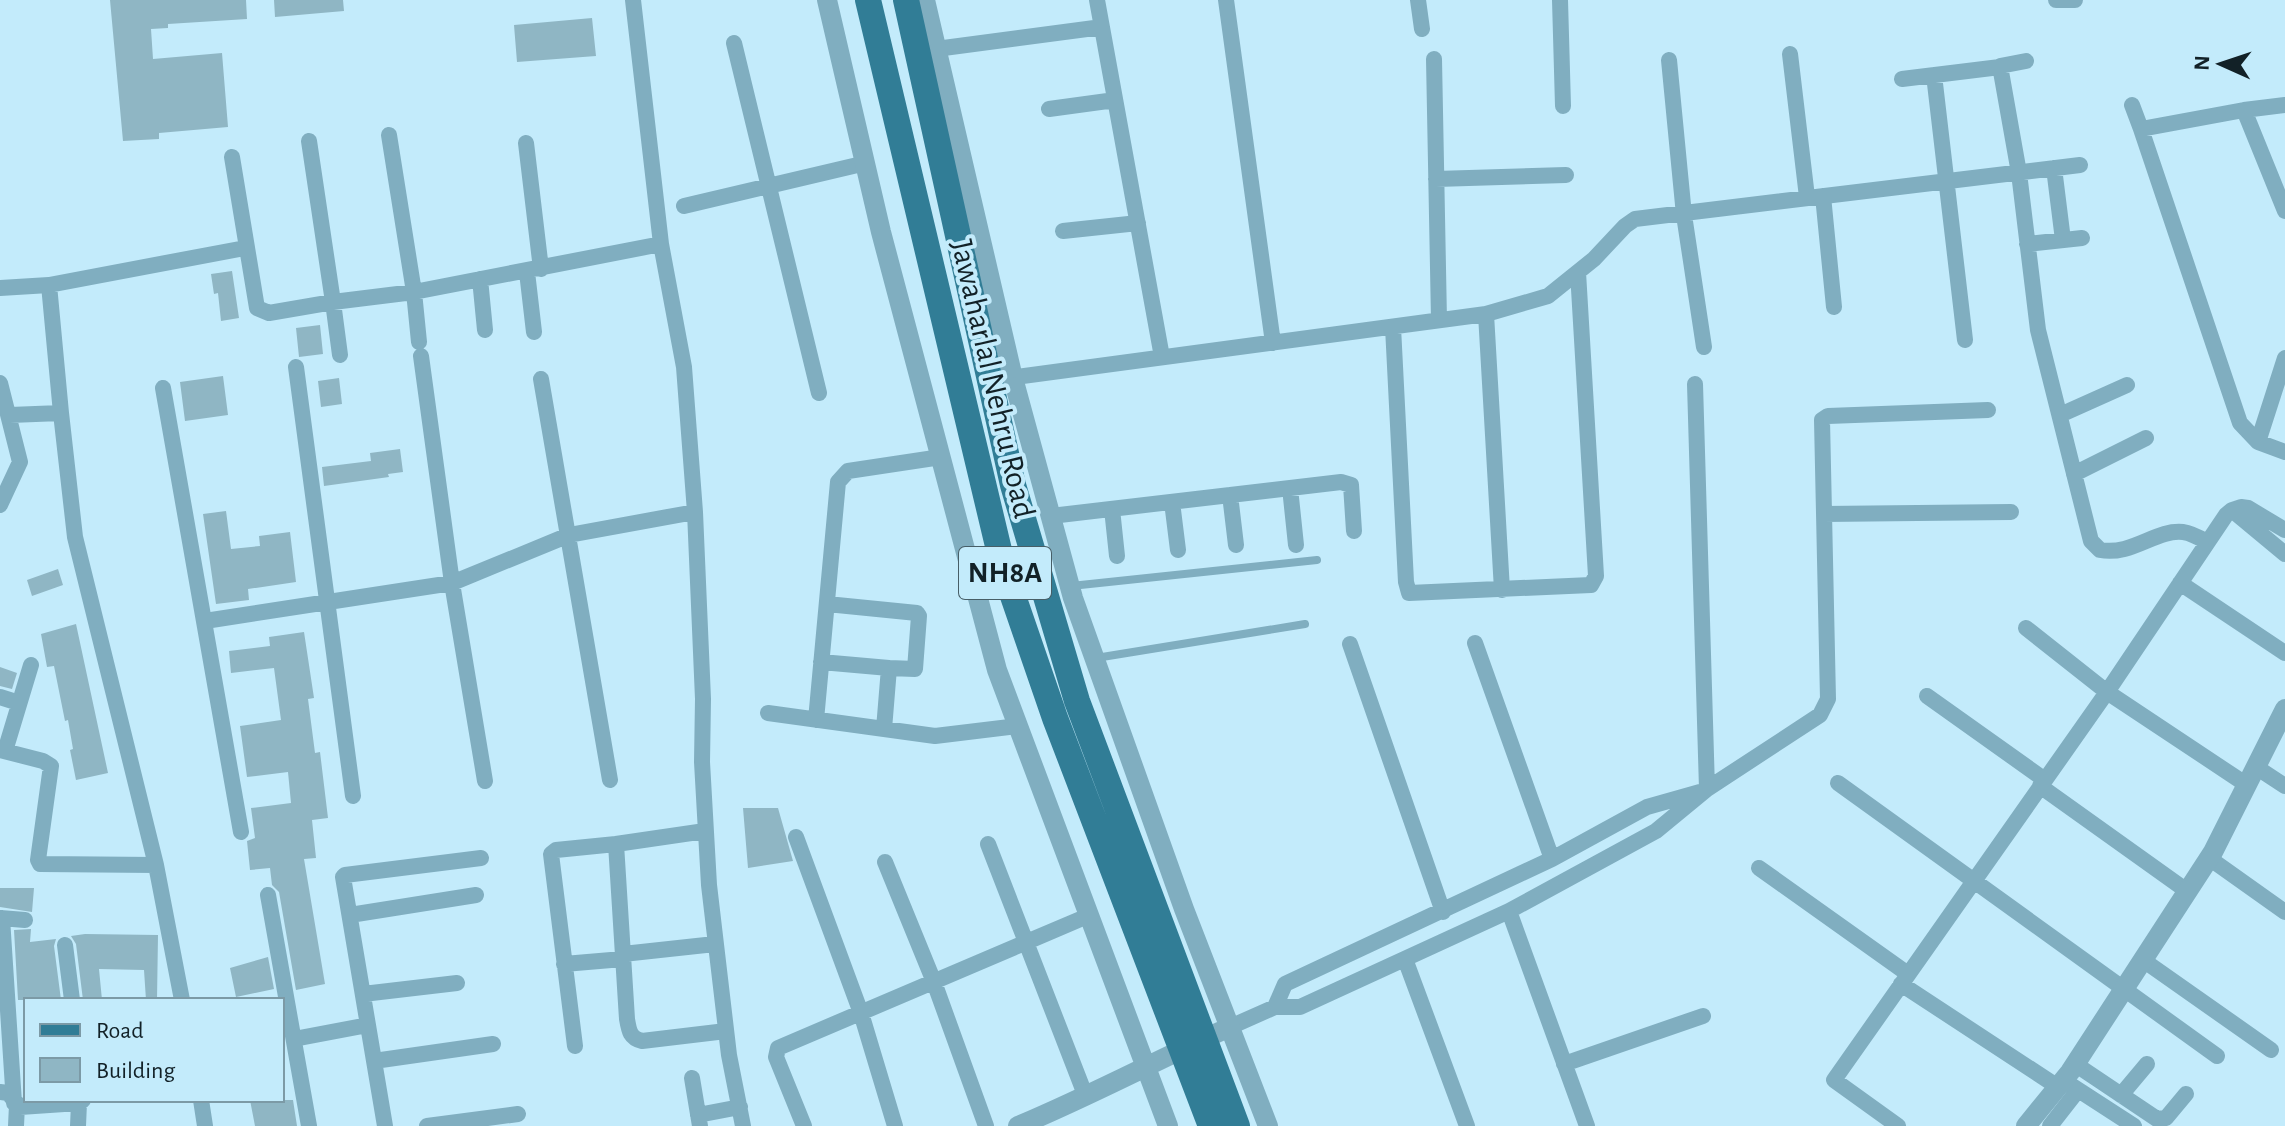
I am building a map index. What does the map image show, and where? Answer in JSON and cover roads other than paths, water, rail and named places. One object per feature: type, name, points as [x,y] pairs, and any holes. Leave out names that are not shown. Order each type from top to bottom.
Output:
[{"type":"main road","name":"Jawaharlal Nehru Road","points":[[868,0],[1003,567],[1055,718],[1193,1044],[1237,1126]]},
{"type":"main road","name":"Jawaharlal Nehru Road","points":[[906,0],[1002,379],[1013,485],[1033,559],[1077,701],[1193,1044],[1211,1126]]},
{"type":"street","points":[[633,0],[661,244],[684,367],[695,512],[705,831],[726,1031],[743,1126]]},
{"type":"street","points":[[827,0],[997,670],[1168,1126]]},
{"type":"street","points":[[925,0],[1002,379],[1051,516],[1070,586],[1184,909],[1268,1126]]},
{"type":"street","points":[[1097,0],[1162,357]]},
{"type":"street","points":[[1226,0],[1273,343]]},
{"type":"street","points":[[1418,0],[1422,29]]},
{"type":"street","points":[[1560,0],[1563,106]]},
{"type":"street","points":[[2056,0],[2075,0]]},
{"type":"street","points":[[936,49],[1102,27]]},
{"type":"street","points":[[734,43],[819,393]]},
{"type":"street","points":[[1790,54],[1834,307]]},
{"type":"street","points":[[1434,59],[1439,320]]},
{"type":"street","points":[[1669,60],[1684,215],[1704,347]]},
{"type":"street","points":[[1902,79],[2026,61]]},
{"type":"street","points":[[2000,67],[2019,173],[2038,330],[2091,541],[2100,550],[2117,553],[2174,532],[2207,542]]},
{"type":"street","points":[[1934,75],[1965,340]]},
{"type":"street","points":[[1049,109],[1115,100]]},
{"type":"street","points":[[2132,105],[2240,423],[2258,442],[2285,452]]},
{"type":"street","points":[[2141,129],[2285,105]]},
{"type":"street","points":[[2244,110],[2285,211]]},
{"type":"street","points":[[389,135],[414,292],[452,583],[485,781]]},
{"type":"street","points":[[309,141],[340,355]]},
{"type":"street","points":[[526,143],[534,270],[534,332]]},
{"type":"street","points":[[232,157],[255,302],[262,312],[414,292],[661,244]]},
{"type":"street","points":[[684,206],[866,163]]},
{"type":"street","points":[[1002,379],[1486,314],[1548,296],[1605,249],[1631,222],[1815,196],[2080,165]]},
{"type":"street","points":[[2054,168],[2063,240]]},
{"type":"street","points":[[1436,179],[1566,175]]},
{"type":"street","points":[[1063,231],[1138,223]]},
{"type":"street","points":[[2027,244],[2082,238]]},
{"type":"street","points":[[0,288],[49,285],[245,248]]},
{"type":"street","points":[[1393,327],[1406,589],[1415,595],[1591,585],[1595,581],[1578,272]]},
{"type":"street","points":[[480,279],[485,330]]},
{"type":"street","points":[[49,285],[75,537],[156,865],[182,998]]},
{"type":"street","points":[[1486,314],[1502,590]]},
{"type":"street","points":[[2258,442],[2285,358]]},
{"type":"street","points":[[296,367],[353,796]]},
{"type":"street","points":[[541,379],[610,780]]},
{"type":"street","points":[[0,383],[20,462],[0,505]]},
{"type":"street","points":[[1695,384],[1707,789]]},
{"type":"street","points":[[2060,415],[2127,385]]},
{"type":"street","points":[[163,388],[241,832]]},
{"type":"street","points":[[1018,1126],[1275,1007],[1300,1007],[1509,911],[1656,831],[1707,789],[1820,715],[1828,699],[1821,425],[1824,417],[1988,410]]},
{"type":"street","points":[[10,415],[61,413]]},
{"type":"street","points":[[2074,474],[2146,438]]},
{"type":"street","points":[[816,720],[838,482],[848,471],[941,457]]},
{"type":"street","points":[[1051,516],[1341,482],[1351,485],[1354,531]]},
{"type":"street","points":[[1290,488],[1296,545]]},
{"type":"street","points":[[1230,495],[1236,545]]},
{"type":"street","points":[[1172,502],[1178,550]]},
{"type":"street","points":[[1898,1126],[1834,1080],[2107,692],[2226,515],[2241,507],[2248,508],[2285,530]]},
{"type":"street","points":[[1112,509],[1117,556]]},
{"type":"street","points":[[2232,510],[2285,554]]},
{"type":"street","points":[[205,621],[452,583],[569,535],[695,512]]},
{"type":"street","points":[[1824,514],[2011,512]]},
{"type":"street","points":[[2180,583],[2285,653]]},
{"type":"street","points":[[821,662],[915,669],[917,613],[827,604]]},
{"type":"street","points":[[2026,628],[2107,692],[2252,776],[2285,786]]},
{"type":"street","points":[[1475,643],[1552,859]]},
{"type":"street","points":[[1350,644],[1443,912]]},
{"type":"street","points":[[31,665],[2,750],[51,766],[38,860],[40,864],[156,865]]},
{"type":"street","points":[[884,729],[889,668]]},
{"type":"street","points":[[1927,696],[2187,891]]},
{"type":"street","points":[[0,697],[19,703]]},
{"type":"street","points":[[2037,1124],[2069,1080],[2124,988],[2209,858],[2285,709]]},
{"type":"street","points":[[768,713],[935,736],[1018,726]]},
{"type":"street","points":[[1838,783],[2217,1056]]},
{"type":"street","points":[[1275,1007],[1285,984],[1552,859],[1647,807],[1707,789]]},
{"type":"street","points":[[575,1046],[551,854],[556,850],[705,831]]},
{"type":"street","points":[[796,837],[861,1013],[895,1126]]},
{"type":"street","points":[[616,844],[630,1033],[642,1041],[726,1031]]},
{"type":"street","points":[[988,844],[1086,1097]]},
{"type":"street","points":[[385,1126],[345,875],[481,858]]},
{"type":"street","points":[[2209,858],[2285,912]]},
{"type":"street","points":[[885,862],[934,982],[986,1126]]},
{"type":"street","points":[[1759,868],[1904,979],[2069,1080],[2134,1126]]},
{"type":"street","points":[[268,895],[309,1126]]},
{"type":"street","points":[[350,915],[476,895]]},
{"type":"street","points":[[1509,911],[1587,1126]]},
{"type":"street","points":[[804,1126],[776,1057],[778,1048],[1090,915]]},
{"type":"street","points":[[16,1126],[10,1100],[1,918],[25,920]]},
{"type":"street","points":[[564,964],[715,944]]},
{"type":"street","points":[[65,945],[72,998]]},
{"type":"street","points":[[1405,959],[1467,1126]]},
{"type":"street","points":[[2143,960],[2271,1050]]},
{"type":"street","points":[[363,994],[457,983]]},
{"type":"street","points":[[1564,1064],[1703,1016]]},
{"type":"street","points":[[294,1039],[368,1025]]},
{"type":"street","points":[[374,1061],[493,1044]]},
{"type":"street","points":[[2121,1095],[2147,1064]]},
{"type":"street","points":[[692,1078],[699,1120],[740,1107]]},
{"type":"street","points":[[2069,1080],[2121,1095],[2161,1119],[2170,1114],[2186,1094]]},
{"type":"street","points":[[78,1126],[81,1102]]},
{"type":"street","points":[[201,1102],[205,1126]]},
{"type":"street","points":[[427,1126],[518,1114]]},
{"type":"lane","points":[[1070,586],[1317,560]]},
{"type":"lane","points":[[1095,658],[1305,624]]}]
